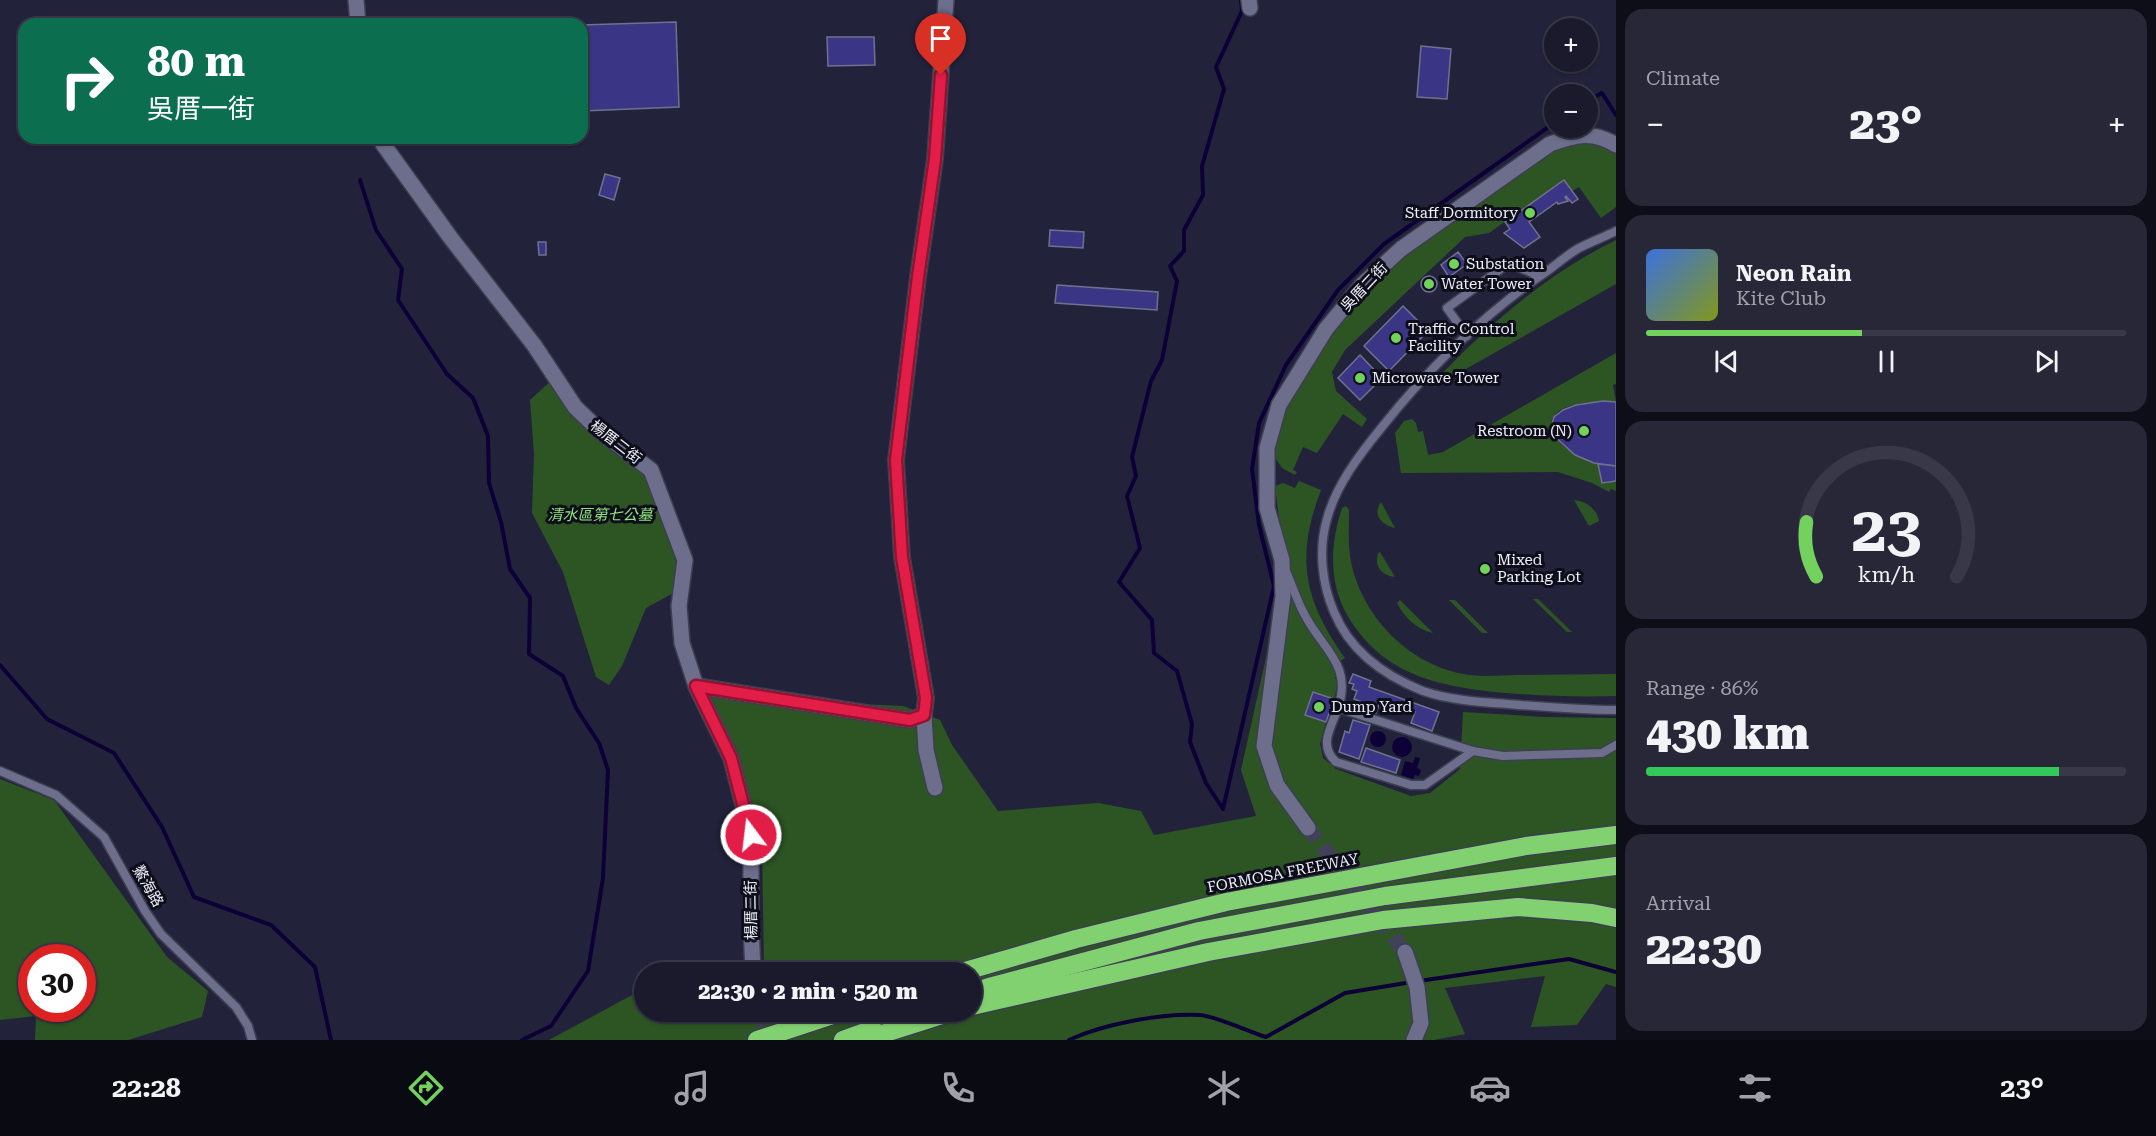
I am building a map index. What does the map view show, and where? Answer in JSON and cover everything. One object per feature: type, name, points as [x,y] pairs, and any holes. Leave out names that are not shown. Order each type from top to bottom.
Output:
[{"type":"highway","name":"FORMOSA FREEWAY","points":[[982,966],[1076,939],[1226,902],[1526,846],[1616,835]]},
{"type":"highway","points":[[982,989],[1200,931],[1385,896],[1532,875],[1616,866]]},
{"type":"highway","points":[[982,1004],[1208,952],[1383,920],[1518,907],[1592,913],[1616,918]]},
{"type":"highway","points":[[757,1040],[812,1022]]},
{"type":"highway","points":[[843,1040],[892,1022]]},
{"type":"highway","points":[[864,1040],[920,1022]]},
{"type":"street","points":[[356,0],[358,18]]},
{"type":"street","points":[[935,788],[926,750],[924,715],[926,698],[902,557],[896,460],[935,159],[946,0]]},
{"type":"street","name":"吳厝二街","points":[[1308,828],[1277,785],[1264,746],[1283,596],[1282,560],[1267,508],[1267,448],[1279,405],[1326,329],[1363,284],[1401,249],[1550,144],[1577,134],[1605,138],[1616,145]]},
{"type":"street","name":"楊厝二街","points":[[383,144],[450,237],[534,345],[574,407],[601,432],[651,470],[685,560],[679,606],[682,643],[696,686],[731,758],[751,835],[753,962]]},
{"type":"street","points":[[696,686],[910,720],[924,715]]},
{"type":"street","points":[[1405,952],[1417,987],[1421,1023],[1414,1040]]},
{"type":"lane","points":[[1616,231],[1579,248],[1521,289],[1430,371],[1400,404],[1344,479],[1327,519],[1322,562],[1327,596],[1338,622],[1359,652],[1388,674],[1425,691],[1473,701],[1574,710],[1616,710]]},
{"type":"lane","points":[[1467,336],[1447,308],[1509,263],[1539,276]]},
{"type":"lane","points":[[1282,560],[1308,621],[1341,669],[1343,693],[1326,744],[1329,755],[1336,762],[1358,769],[1411,785],[1425,785],[1473,751]]},
{"type":"lane","points":[[1338,708],[1473,751],[1503,756],[1602,753],[1616,745]]},
{"type":"lane","name":"鰲海路","points":[[0,771],[56,795],[104,837],[161,934],[236,1007],[248,1026],[252,1040]]},
{"type":"green space","points":[[1585,140],[1603,145],[1616,154],[1616,207],[1601,218],[1579,187],[1572,191],[1564,180],[1489,233],[1465,237],[1345,350],[1332,372],[1336,391],[1367,419],[1362,427],[1343,414],[1317,453],[1303,447],[1293,470],[1297,472],[1295,475],[1282,468],[1274,456],[1287,405],[1314,360],[1370,285],[1403,256],[1564,143]]},
{"type":"green space","points":[[1616,240],[1616,284],[1434,387],[1433,383],[1453,362],[1518,303],[1565,269]]},
{"type":"green space","points":[[1616,353],[1616,384],[1613,385],[1616,402],[1583,403],[1566,407],[1554,416],[1551,424],[1552,432],[1564,447],[1598,464],[1602,483],[1616,481],[1616,491],[1611,489],[1609,492],[1592,483],[1558,472],[1401,473],[1395,433],[1404,421],[1412,419],[1416,423],[1418,432],[1423,431],[1428,455],[1443,452]]},
{"type":"green space","name":"清水區第七公墓","points":[[552,380],[651,477],[678,557],[677,591],[646,608],[622,666],[609,685],[596,677],[563,572],[532,513],[534,454],[530,400]]},
{"type":"green space","points":[[1299,481],[1321,490],[1308,537],[1306,558],[1308,578],[1320,617],[1345,658],[1333,665],[1337,686],[1334,699],[1313,692],[1305,715],[1326,722],[1320,744],[1323,758],[1336,769],[1411,796],[1430,793],[1460,769],[1463,712],[1616,718],[1616,987],[1606,984],[1577,1025],[1531,1027],[1545,976],[1445,988],[1465,1034],[1434,1040],[549,1040],[634,994],[634,1022],[982,1022],[982,962],[764,962],[762,844],[737,761],[710,697],[903,706],[940,720],[952,745],[998,811],[1098,803],[1141,811],[1154,835],[1256,816],[1241,770],[1289,554],[1280,526],[1275,486],[1283,483],[1295,488]]},
{"type":"green space","points":[[1574,500],[1590,506],[1599,521],[1589,526]]},
{"type":"green space","points":[[1381,502],[1395,528],[1386,525],[1378,516],[1378,507]]},
{"type":"green space","points":[[1346,506],[1349,510],[1350,556],[1355,578],[1376,617],[1391,635],[1408,649],[1447,670],[1469,675],[1616,674],[1616,696],[1534,695],[1460,687],[1417,675],[1380,654],[1363,638],[1349,618],[1337,592],[1333,550],[1342,508]]},
{"type":"green space","points":[[1380,552],[1395,577],[1382,572],[1378,566],[1377,558]]},
{"type":"green space","points":[[1533,599],[1538,599],[1572,632],[1567,632]]},
{"type":"green space","points":[[1400,600],[1433,633],[1421,629],[1407,618],[1397,603]]},
{"type":"green space","points":[[1449,600],[1455,600],[1488,633],[1482,633]]},
{"type":"green space","points":[[0,779],[54,800],[167,957],[208,991],[202,1017],[128,1040],[35,1040],[36,1022],[96,1022],[96,944],[18,944],[18,1018],[0,1020]]},
{"type":"shaded area","points":[[1378,731],[1384,733],[1386,739],[1384,745],[1378,747],[1372,745],[1370,739],[1372,733]]},
{"type":"shaded area","points":[[1402,737],[1409,740],[1412,747],[1409,754],[1402,757],[1395,754],[1392,747],[1395,740]]},
{"type":"shaded area","points":[[1415,757],[1420,758],[1417,768],[1421,770],[1419,776],[1415,775],[1413,779],[1401,775],[1405,761],[1413,763]]},
{"type":"building","points":[[676,22],[679,107],[588,111],[588,25]]},
{"type":"building","points":[[827,37],[874,37],[875,65],[828,66]]},
{"type":"building","points":[[1421,46],[1451,49],[1447,99],[1417,97]]},
{"type":"building","points":[[605,174],[620,178],[614,200],[599,195]]},
{"type":"building","name":"Staff Dormitory","points":[[1564,180],[1578,199],[1572,203],[1566,196],[1568,201],[1558,204],[1557,202],[1529,222],[1540,237],[1524,248],[1504,233],[1510,229],[1505,222]]},
{"type":"building","points":[[1050,230],[1084,232],[1083,248],[1049,246]]},
{"type":"building","points":[[538,242],[546,242],[546,255],[539,255]]},
{"type":"building","name":"Substation","points":[[1458,252],[1467,264],[1449,277],[1441,265]]},
{"type":"building","name":"Water Tower","points":[[1429,276],[1435,278],[1437,284],[1435,290],[1429,292],[1423,290],[1421,284],[1423,278]]},
{"type":"building","points":[[1057,285],[1158,292],[1157,310],[1055,303]]},
{"type":"building","name":"Traffic Control Facility","points":[[1403,306],[1428,331],[1389,371],[1364,346]]},
{"type":"building","name":"Microwave Tower","points":[[1360,355],[1382,378],[1360,400],[1338,378]]},
{"type":"building","name":"Restroom (N)","points":[[1603,401],[1616,402],[1616,466],[1594,463],[1575,455],[1553,435],[1551,427],[1554,417],[1563,410],[1576,405]]},
{"type":"building","points":[[1598,464],[1616,466],[1616,481],[1602,483]]},
{"type":"building","points":[[1353,674],[1371,681],[1369,687],[1439,712],[1432,731],[1411,723],[1415,712],[1381,699],[1376,713],[1361,707],[1362,702],[1354,699],[1357,691],[1352,689],[1354,684],[1349,683]]},
{"type":"building","name":"Dump Yard","points":[[1313,692],[1334,699],[1326,722],[1305,715]]},
{"type":"building","points":[[1353,720],[1370,725],[1359,759],[1339,752],[1345,731],[1349,733]]},
{"type":"building","points":[[1366,748],[1400,760],[1396,773],[1361,762]]},
{"type":"waterway","points":[[1223,809],[1206,783],[1190,742],[1192,724],[1177,671],[1154,653],[1152,620],[1119,582],[1140,548],[1127,496],[1136,476],[1132,457],[1151,381],[1162,360],[1177,281],[1170,266],[1184,251],[1184,230],[1203,195],[1202,166],[1224,89],[1216,67],[1242,11],[1241,0]]},
{"type":"waterway","points":[[1598,95],[1602,93],[1616,115]]},
{"type":"waterway","points":[[1223,809],[1274,586],[1259,525],[1252,469],[1259,423],[1286,365],[1338,290],[1384,244],[1544,130]]},
{"type":"waterway","points":[[360,180],[376,230],[402,269],[398,300],[447,374],[473,398],[488,436],[489,483],[501,522],[510,569],[530,598],[529,654],[563,676],[576,708],[599,743],[608,770],[603,878],[588,971],[551,1026],[522,1040]]},
{"type":"waterway","points":[[0,665],[47,719],[114,753],[162,827],[194,897],[271,925],[315,967],[331,1040]]},
{"type":"waterway","points":[[1419,981],[1569,959],[1616,972]]},
{"type":"waterway","points":[[1069,1040],[1115,1025],[1151,1018],[1185,1015],[1214,1018],[1266,1037],[1345,993],[1412,982]]},
{"type":"tunnel","points":[[1308,828],[1405,952]]},
{"type":"tunnel","points":[[763,1022],[768,1040]]},
{"type":"place","name":"Staff Dormitory","points":[[1530,213]]},
{"type":"place","name":"Substation","points":[[1454,264]]},
{"type":"place","name":"Water Tower","points":[[1429,284]]},
{"type":"place","name":"Traffic Control Facility","points":[[1396,338]]},
{"type":"place","name":"Microwave Tower","points":[[1360,378]]},
{"type":"place","name":"Restroom (N)","points":[[1584,431]]},
{"type":"place","name":"Mixed Parking Lot","points":[[1485,569]]},
{"type":"place","name":"Dump Yard","points":[[1319,707]]},
{"type":"route","points":[[751,835],[731,758],[696,686],[910,720],[924,715],[926,698],[902,557],[896,460],[935,159],[941,75]]}]
